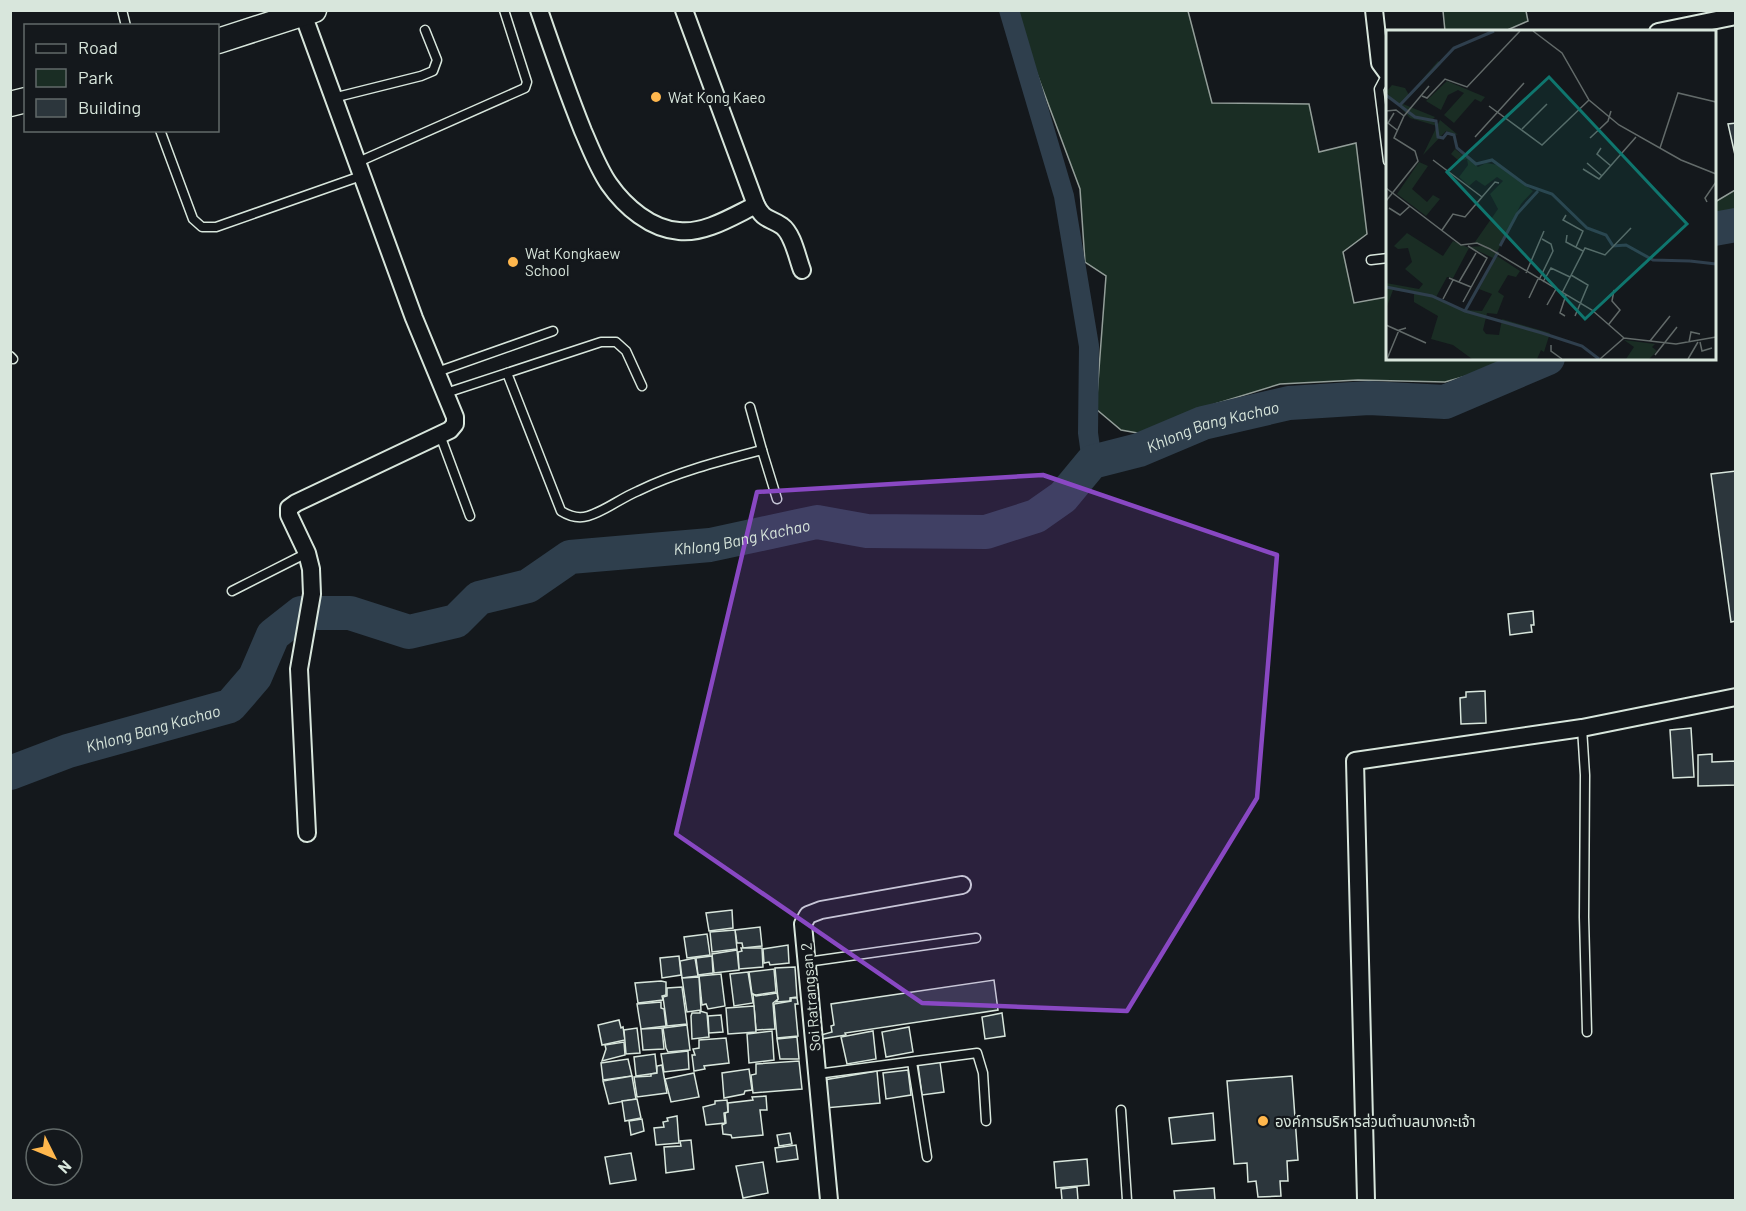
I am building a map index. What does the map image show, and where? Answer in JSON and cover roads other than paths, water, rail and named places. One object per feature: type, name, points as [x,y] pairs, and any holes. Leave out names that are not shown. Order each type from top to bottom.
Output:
[{"type":"street","points":[[539,10],[569,97],[591,149],[609,183],[624,202],[653,225],[680,232],[704,228],[756,205]]},
{"type":"street","points":[[684,10],[756,205],[762,217],[783,227],[791,238],[802,270]]},
{"type":"street","points":[[1374,10],[1380,63],[1386,72]]},
{"type":"street","points":[[219,41],[261,23],[308,12],[333,98],[358,169],[414,318],[455,417],[455,424],[450,430],[296,503],[290,508],[289,515],[307,553],[311,569],[312,594],[299,669],[307,833]]},
{"type":"street","points":[[1668,30],[1736,16]]},
{"type":"street","points":[[1366,1200],[1355,761],[1582,728],[1736,697]]},
{"type":"street","name":"Soi Ratrangsan 2","points":[[829,1200],[803,924],[808,915],[821,910],[962,885]]},
{"type":"lane","points":[[161,132],[192,219],[202,227],[216,227],[358,169],[525,88],[527,82],[504,10]]},
{"type":"lane","points":[[333,98],[433,71],[437,60],[425,30]]},
{"type":"lane","points":[[1386,76],[1379,89],[1386,149]]},
{"type":"lane","points":[[1371,260],[1386,258]]},
{"type":"lane","points":[[437,372],[553,331]]},
{"type":"lane","points":[[446,393],[601,342],[616,342],[626,351],[642,386]]},
{"type":"lane","points":[[507,373],[561,511],[570,517],[586,517],[638,490],[674,476],[711,463],[762,450]]},
{"type":"lane","points":[[750,407],[777,499]]},
{"type":"lane","points":[[440,435],[470,516]]},
{"type":"lane","points":[[232,591],[307,553]]},
{"type":"lane","points":[[1582,728],[1585,776],[1584,935],[1587,1032]]},
{"type":"lane","points":[[807,962],[976,938]]},
{"type":"lane","points":[[817,1074],[977,1053],[983,1073],[986,1120]]},
{"type":"lane","points":[[912,1062],[927,1157]]},
{"type":"lane","points":[[1121,1110],[1127,1200]]},
{"type":"waterway","points":[[1009,10],[1064,196],[1089,346],[1088,433],[1092,462]]},
{"type":"waterway","name":"Khlong Bang Kachao","points":[[1716,229],[1736,225]]},
{"type":"waterway","name":"Khlong Bang Kachao","points":[[10,773],[68,751],[230,706],[255,677],[273,635],[301,613],[350,613],[409,632],[456,621],[479,598],[528,586],[570,557],[710,545],[817,522],[867,531],[986,532],[1036,516],[1063,497],[1092,462],[1139,450],[1203,423],[1289,403],[1369,398],[1445,402],[1543,360]]},
{"type":"place","name":"Wat Kong Kaeo","points":[[656,97]]},
{"type":"place","name":"Wat Kongkaew School","points":[[513,262]]},
{"type":"place","name":"องค์การบริหารส่วนตำบลบางกะเจ้า","points":[[1263,1121]]}]
